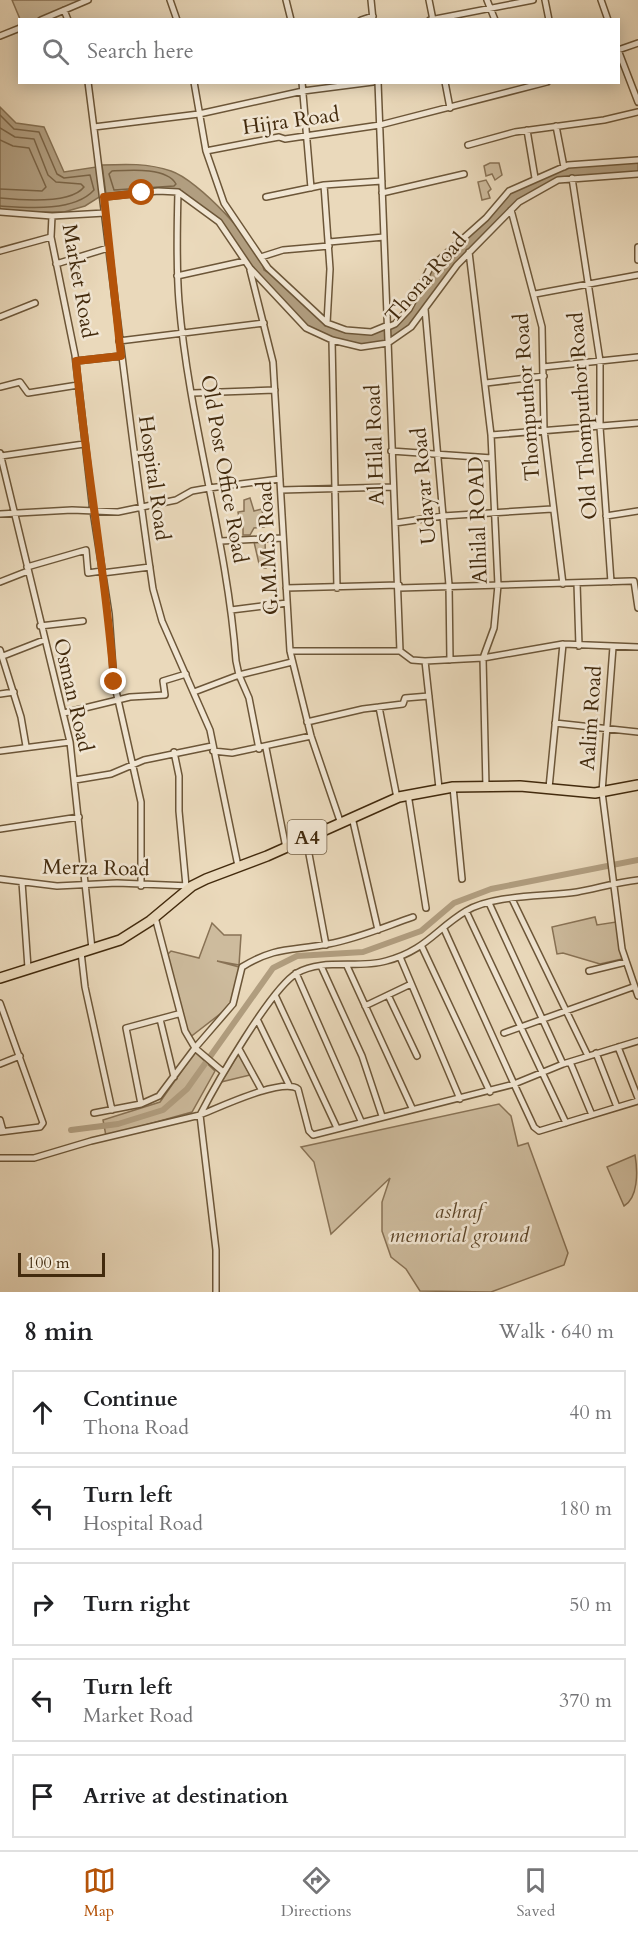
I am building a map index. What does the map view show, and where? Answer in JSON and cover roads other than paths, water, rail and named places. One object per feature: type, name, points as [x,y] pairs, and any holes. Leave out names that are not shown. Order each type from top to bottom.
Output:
[{"type":"highway","name":"A4","points":[[0,978],[120,940],[155,917],[189,886],[286,848],[340,821],[408,794],[439,788],[486,786],[602,792],[638,785]]},
{"type":"street","points":[[46,18],[88,0]]},
{"type":"street","points":[[170,0],[176,18]]},
{"type":"street","points":[[286,0],[290,18]]},
{"type":"street","points":[[372,0],[373,18]]},
{"type":"street","points":[[429,0],[432,18]]},
{"type":"street","points":[[487,0],[494,18]]},
{"type":"street","points":[[438,18],[533,0]]},
{"type":"street","points":[[545,0],[549,18]]},
{"type":"street","points":[[601,0],[607,18]]},
{"type":"street","points":[[64,10],[67,18]]},
{"type":"street","points":[[0,36],[18,29]]},
{"type":"street","points":[[620,49],[638,43]]},
{"type":"street","points":[[621,65],[638,102]]},
{"type":"street","name":"Hospital Road","points":[[88,84],[104,197],[119,341],[150,567],[162,621],[210,730],[238,866]]},
{"type":"street","points":[[194,84],[206,151],[224,203],[268,268],[327,323],[346,330],[371,332],[388,326],[409,309],[430,268],[486,218],[509,191],[535,178],[575,164],[638,160]]},
{"type":"street","points":[[302,84],[311,188]]},
{"type":"street","points":[[94,127],[199,114],[303,91],[357,84]]},
{"type":"street","name":"Al Hilal Road","points":[[378,84],[400,651]]},
{"type":"street","points":[[445,84],[450,108]]},
{"type":"street","points":[[508,84],[510,90]]},
{"type":"street","name":"Hijra Road","points":[[206,151],[279,137],[307,136],[380,125],[538,84]]},
{"type":"street","points":[[468,145],[527,130],[604,120],[638,112]]},
{"type":"street","points":[[556,126],[564,167]]},
{"type":"street","points":[[527,130],[535,178]]},
{"type":"street","points":[[382,193],[464,174]]},
{"type":"street","name":"Thona Road","points":[[178,192],[219,222],[250,268],[306,328],[332,340],[361,346],[388,343],[411,327],[469,252],[511,210],[557,180],[638,174]]},
{"type":"street","name":"Old Thomputhor Road","points":[[572,178],[600,361],[600,427],[611,582]]},
{"type":"street","points":[[266,196],[324,185],[382,181]]},
{"type":"street","points":[[324,185],[329,244],[327,323]]},
{"type":"street","points":[[104,197],[158,191],[178,192]]},
{"type":"street","name":"Old Post Office Road","points":[[178,192],[177,276],[184,335],[209,488],[221,541],[239,675],[249,698],[263,748],[286,848]]},
{"type":"street","name":"Thomputhor Road","points":[[511,210],[542,327],[544,430],[563,584]]},
{"type":"street","points":[[0,212],[51,216],[105,213]]},
{"type":"street","name":"Market Road","points":[[51,216],[51,237],[76,361],[84,444],[118,700],[141,802],[141,886]]},
{"type":"street","points":[[0,251],[51,237]]},
{"type":"street","points":[[261,257],[284,250],[384,237]]},
{"type":"street","points":[[638,247],[638,260]]},
{"type":"street","points":[[56,264],[108,248]]},
{"type":"street","name":"Alhilal ROAD","points":[[469,252],[491,435],[498,585],[494,628],[483,658],[486,786]]},
{"type":"street","points":[[177,276],[245,261]]},
{"type":"street","name":"G.M.M.S Road","points":[[250,268],[264,323],[275,390],[290,651],[311,736],[340,821]]},
{"type":"street","points":[[535,294],[638,274]]},
{"type":"street","points":[[0,317],[35,303]]},
{"type":"street","name":"Udayar Road","points":[[425,308],[450,585],[450,660]]},
{"type":"street","points":[[119,341],[184,335],[264,323]]},
{"type":"street","points":[[332,340],[333,489],[337,588]]},
{"type":"street","points":[[76,361],[121,356]]},
{"type":"street","points":[[543,367],[638,357]]},
{"type":"street","points":[[486,383],[544,376]]},
{"type":"street","points":[[0,387],[20,382],[28,393],[78,385]]},
{"type":"street","points":[[193,393],[275,390]]},
{"type":"street","points":[[491,435],[638,423]]},
{"type":"street","points":[[0,455],[84,444]]},
{"type":"street","points":[[391,451],[492,458]]},
{"type":"street","name":"Osman Road","points":[[0,455],[70,742],[92,949]]},
{"type":"street","points":[[0,514],[141,508],[209,488],[280,479]]},
{"type":"street","points":[[281,490],[392,487]]},
{"type":"street","points":[[394,523],[443,516],[552,508]]},
{"type":"street","points":[[606,516],[638,511]]},
{"type":"street","points":[[221,541],[283,538]]},
{"type":"street","points":[[0,582],[28,569],[86,550],[88,573],[150,567]]},
{"type":"street","points":[[286,588],[577,584],[634,581],[638,609]]},
{"type":"street","points":[[577,584],[579,646]]},
{"type":"street","points":[[231,610],[287,603]]},
{"type":"street","points":[[40,626],[83,621]]},
{"type":"street","points":[[26,746],[14,692],[1,653],[44,640]]},
{"type":"street","points":[[549,788],[563,644]]},
{"type":"street","points":[[290,651],[400,651],[411,660],[425,661],[483,658],[563,644],[638,647]]},
{"type":"street","name":"Aalim Road","points":[[613,646],[602,792],[626,962],[638,996]]},
{"type":"street","points":[[425,661],[439,788]]},
{"type":"street","points":[[194,692],[239,675],[292,662]]},
{"type":"street","points":[[64,713],[130,697],[165,695],[163,681],[186,674]]},
{"type":"street","points":[[0,694],[14,692]]},
{"type":"street","points":[[307,722],[403,704],[405,698],[429,696]]},
{"type":"street","points":[[379,707],[397,798]]},
{"type":"street","points":[[555,723],[638,732]]},
{"type":"street","points":[[75,780],[111,774],[132,764],[174,752],[213,748],[232,753],[311,736]]},
{"type":"street","points":[[0,751],[70,742]]},
{"type":"street","points":[[174,752],[179,776],[179,811],[189,886]]},
{"type":"street","points":[[453,787],[462,879]]},
{"type":"street","points":[[408,794],[426,908]]},
{"type":"street","points":[[352,816],[378,930]]},
{"type":"street","points":[[0,829],[79,817]]},
{"type":"street","points":[[306,838],[326,945]]},
{"type":"street","name":"Merza Road","points":[[0,879],[57,886],[117,883],[141,886],[189,886]]},
{"type":"street","points":[[216,1292],[215,1239],[200,1115],[220,1069],[239,1049],[275,995],[296,973],[321,966],[384,962],[400,957],[422,947],[466,910],[489,903],[578,892],[614,880],[638,880]]},
{"type":"street","points":[[22,882],[28,968]]},
{"type":"street","points":[[512,899],[588,1056]]},
{"type":"street","points":[[489,903],[563,1064]]},
{"type":"street","points":[[466,910],[566,1123]]},
{"type":"street","points":[[155,917],[178,1014],[196,1050],[220,1069]]},
{"type":"street","points":[[94,1113],[141,1104],[159,1096],[232,1004],[242,967],[279,950],[326,945],[364,936],[413,917]]},
{"type":"street","points":[[444,929],[534,1127],[539,1131],[638,1099],[618,1047]]},
{"type":"street","points":[[422,947],[490,1092]]},
{"type":"street","points":[[81,952],[85,987],[112,1110]]},
{"type":"street","points":[[400,957],[460,1099]]},
{"type":"street","points":[[590,971],[626,962]]},
{"type":"street","points":[[321,966],[362,1056],[382,1116]]},
{"type":"street","points":[[347,966],[412,1108]]},
{"type":"street","points":[[296,973],[361,1121]]},
{"type":"street","points":[[365,1006],[411,984]]},
{"type":"street","points":[[504,1033],[633,987]]},
{"type":"street","points":[[275,995],[337,1128]]},
{"type":"street","points":[[388,995],[417,1056]]},
{"type":"street","points":[[0,1003],[42,1125],[2,1132],[0,1120]]},
{"type":"street","points":[[141,1104],[126,1028],[178,1014]]},
{"type":"street","points":[[160,1019],[174,1077]]},
{"type":"street","points":[[258,1021],[289,1085]]},
{"type":"street","points":[[0,1158],[34,1158],[91,1141],[200,1115],[262,1091],[289,1085],[298,1089],[310,1133],[314,1135],[412,1108],[490,1092],[563,1064],[638,1041]]},
{"type":"street","points":[[239,1049],[262,1091]]},
{"type":"street","points":[[596,1053],[617,1107]]},
{"type":"street","points":[[0,1064],[20,1056]]},
{"type":"street","points":[[570,1062],[592,1115]]},
{"type":"water","points":[[0,107],[16,123],[44,127],[64,172],[96,167],[101,196],[85,206],[64,212],[0,212]]},
{"type":"water","points":[[638,161],[638,174],[557,180],[518,203],[467,254],[411,327],[385,344],[363,346],[332,340],[308,329],[250,268],[225,227],[178,192],[106,194],[102,165],[145,165],[171,171],[182,177],[196,186],[225,213],[250,244],[264,270],[281,280],[321,320],[346,330],[377,332],[395,324],[413,304],[425,275],[512,190],[562,168]]},
{"type":"waterway","points":[[71,1130],[118,1124],[163,1110],[187,1089],[273,968],[297,956],[363,952],[421,931],[454,903],[491,889],[638,860]]},
{"type":"park label","name":"ashraf memorial ground","points":[[459,1223]]}]
